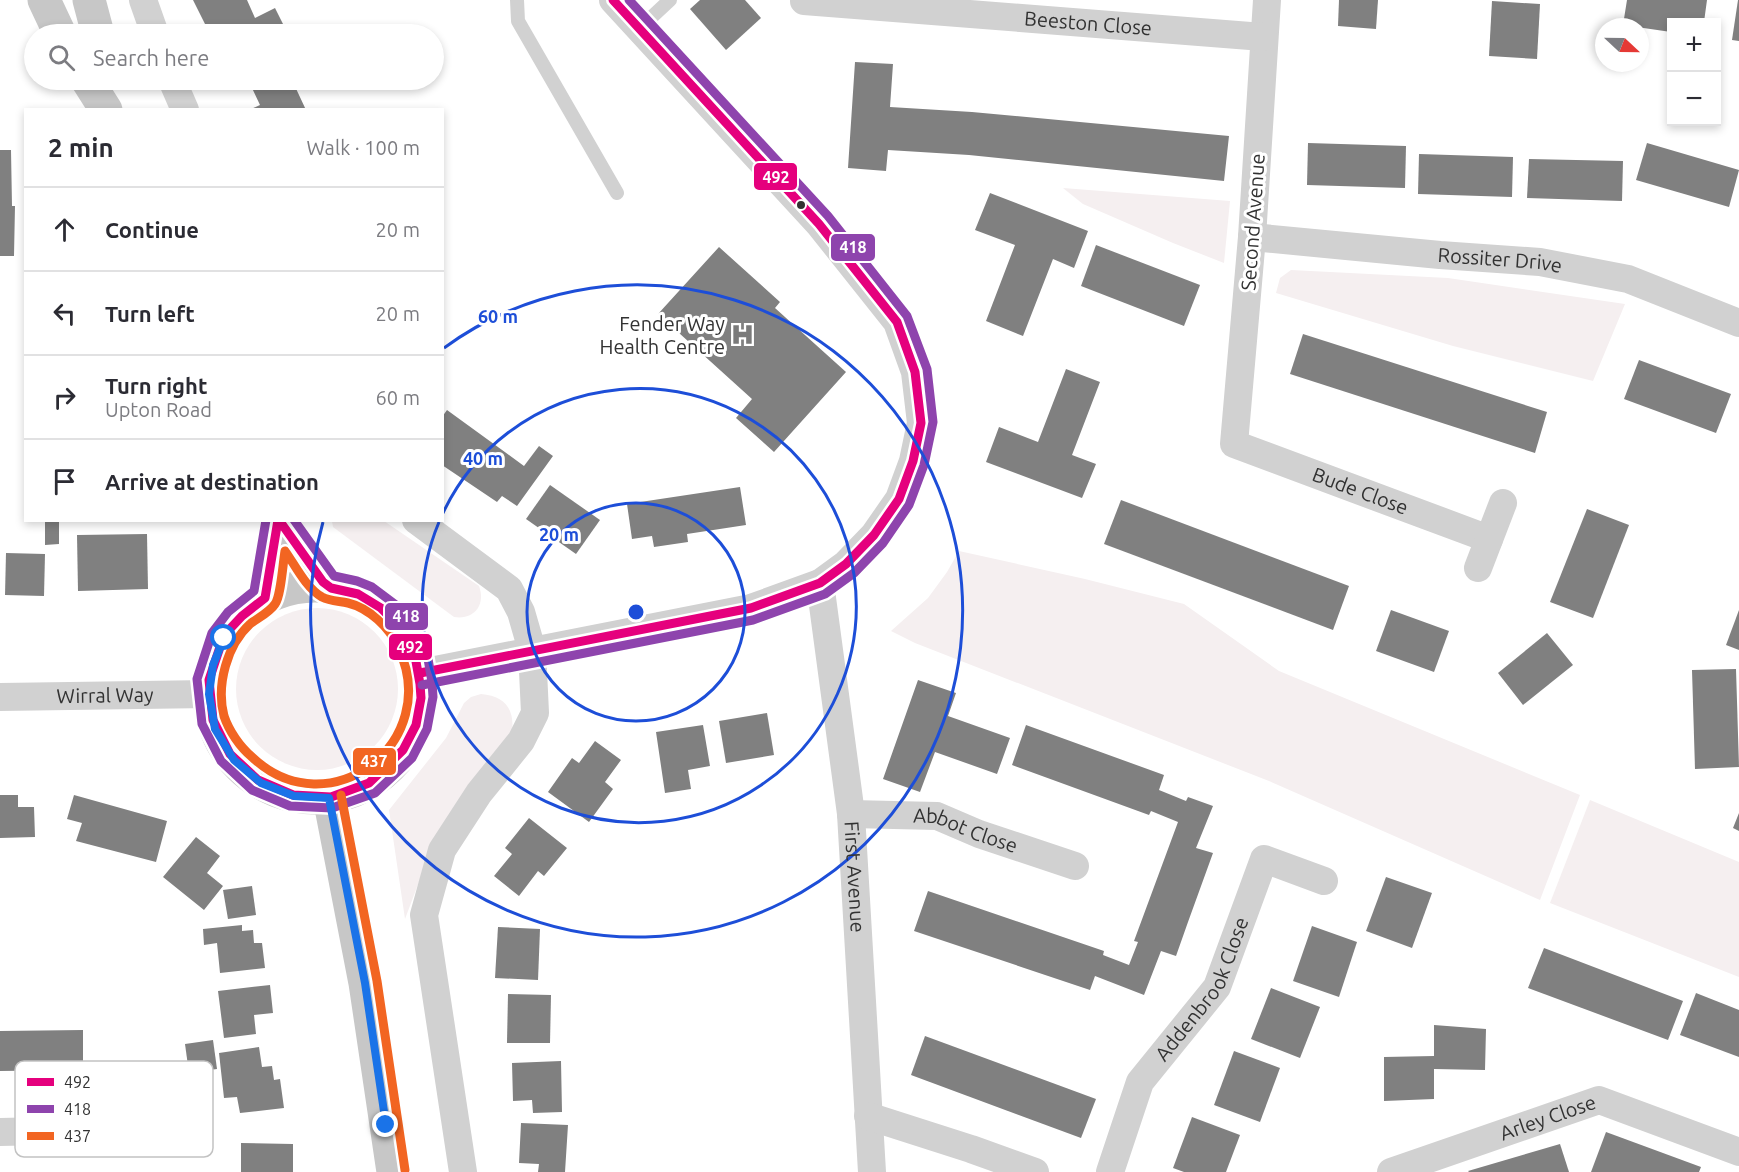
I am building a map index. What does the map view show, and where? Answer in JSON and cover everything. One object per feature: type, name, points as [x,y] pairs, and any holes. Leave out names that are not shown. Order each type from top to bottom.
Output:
[{"type":"main road","points":[[44,0],[55,24]]},
{"type":"main road","points":[[89,0],[95,24]]},
{"type":"main road","points":[[93,90],[105,108]]},
{"type":"main road","points":[[114,90],[118,108]]},
{"type":"main road","points":[[265,598],[278,522]]},
{"type":"main road","points":[[280,522],[327,585]]},
{"type":"main road","points":[[327,585],[360,594],[388,614],[409,641],[420,673],[421,707],[410,740],[390,768],[362,788],[329,798],[294,796],[261,783],[234,760],[215,729],[209,694],[213,665],[224,638],[242,615],[265,598],[295,587],[327,585]]},
{"type":"main road","points":[[329,798],[365,983],[393,1172]]},
{"type":"street","points":[[143,0],[151,24]]},
{"type":"street","points":[[420,673],[751,608],[820,583],[846,564],[874,535],[898,499],[913,461],[921,423],[915,372],[897,322],[819,224],[613,0]]},
{"type":"street","name":"Second Avenue","points":[[1234,444],[1252,237],[1267,0]]},
{"type":"street","name":"Beeston Close","points":[[804,2],[1263,37]]},
{"type":"street","points":[[176,90],[184,108]]},
{"type":"street","name":"Rossiter Drive","points":[[1252,237],[1540,262],[1628,279],[1739,323]]},
{"type":"street","name":"Bude Close","points":[[1234,444],[1489,539]]},
{"type":"street","points":[[1478,568],[1503,503]]},
{"type":"street","points":[[419,522],[509,589],[521,612],[532,650],[535,713],[521,741],[479,794],[442,850],[424,915],[463,1172]]},
{"type":"street","name":"First Avenue","points":[[820,583],[851,814],[872,1172]]},
{"type":"street","name":"Wirral Way","points":[[0,697],[209,694]]},
{"type":"street","name":"Abbot Close","points":[[851,814],[937,816],[979,834],[1075,866]]},
{"type":"street","name":"Addenbrook Close","points":[[1110,1172],[1140,1082],[1217,987],[1264,859],[1324,880]]},
{"type":"street","name":"Arley Close","points":[[1391,1172],[1599,1100],[1739,1152]]},
{"type":"street","points":[[868,1116],[1035,1172]]},
{"type":"street","points":[[0,1132],[15,1132]]},
{"type":"lane","points":[[517,0],[518,21],[617,193]]},
{"type":"lane","points":[[640,28],[670,0]]},
{"type":"shaded area","points":[[1063,188],[1230,201],[1224,263],[1083,204]]},
{"type":"shaded area","points":[[1291,270],[1448,278],[1625,304],[1593,381],[1453,346],[1276,293],[1280,278]]},
{"type":"shaded area","points":[[332,522],[385,522],[479,586],[481,599],[477,610],[467,616],[454,617],[333,527]]},
{"type":"shaded area","points":[[959,551],[1184,604],[1279,671],[1580,795],[1540,900],[1269,781],[915,643],[891,631],[928,598]]},
{"type":"shaded area","points":[[317,608],[333,609],[348,614],[374,632],[392,658],[397,673],[397,705],[392,720],[374,746],[348,764],[333,769],[317,770],[301,769],[286,764],[260,746],[242,720],[237,705],[236,689],[237,673],[242,658],[260,632],[286,614],[301,609]]},
{"type":"shaded area","points":[[481,694],[489,695],[507,705],[512,717],[512,733],[435,839],[405,919],[389,810],[446,738],[464,703],[471,697]]},
{"type":"shaded area","points":[[1590,800],[1739,862],[1739,977],[1550,903]]},
{"type":"building","points":[[193,0],[247,0],[255,18],[275,8],[283,24],[205,24]]},
{"type":"building","points":[[700,0],[745,0],[761,18],[726,50],[690,9]]},
{"type":"building","points":[[1339,0],[1378,0],[1376,29],[1338,26]]},
{"type":"building","points":[[1627,0],[1707,0],[1705,18],[1667,18],[1667,31],[1649,29],[1649,18],[1624,18]]},
{"type":"building","points":[[1739,0],[1739,41],[1732,40]]},
{"type":"building","points":[[1492,1],[1540,4],[1537,59],[1489,56]]},
{"type":"building","points":[[855,62],[893,64],[890,107],[972,112],[1229,136],[1224,181],[969,155],[888,150],[886,171],[848,168]]},
{"type":"building","points":[[253,90],[297,90],[305,108],[253,108],[260,105]]},
{"type":"building","points":[[1308,143],[1406,146],[1405,188],[1307,185]]},
{"type":"building","points":[[1647,143],[1739,170],[1729,207],[1636,180]]},
{"type":"building","points":[[0,150],[11,150],[12,206],[15,206],[14,256],[0,256]]},
{"type":"building","points":[[1419,154],[1513,157],[1512,197],[1418,194]]},
{"type":"building","points":[[1529,159],[1623,161],[1622,201],[1527,198]]},
{"type":"building","points":[[990,193],[1088,231],[1074,268],[1053,259],[1023,336],[986,321],[1015,245],[975,230]]},
{"type":"building","points":[[1096,245],[1200,285],[1184,326],[1081,286]]},
{"type":"building","name":"Fender Way Health Centre","points":[[719,247],[780,302],[775,308],[846,372],[774,452],[736,418],[752,399],[658,314]]},
{"type":"building","points":[[1303,334],[1547,412],[1535,453],[1290,374]]},
{"type":"building","points":[[1639,360],[1731,394],[1716,433],[1624,399]]},
{"type":"building","points":[[1066,369],[1100,382],[1072,455],[1096,464],[1082,498],[986,462],[999,427],[1038,442]]},
{"type":"building","points":[[447,410],[524,466],[539,446],[553,456],[517,506],[502,496],[497,502],[444,466],[444,414]]},
{"type":"building","points":[[550,485],[600,520],[576,554],[526,519]]},
{"type":"building","points":[[740,487],[746,525],[687,534],[688,542],[654,547],[652,536],[632,539],[627,504]]},
{"type":"building","points":[[1121,500],[1349,586],[1333,630],[1104,544]]},
{"type":"building","points":[[1587,509],[1629,525],[1593,618],[1550,602]]},
{"type":"building","points":[[45,522],[59,522],[59,544],[45,545]]},
{"type":"building","points":[[147,534],[148,589],[78,591],[77,535]]},
{"type":"building","points":[[6,553],[45,554],[44,596],[5,595]]},
{"type":"building","points":[[1391,610],[1449,631],[1434,672],[1376,651]]},
{"type":"building","points":[[1739,610],[1739,650],[1726,645]]},
{"type":"building","points":[[1547,633],[1573,665],[1523,705],[1498,673]]},
{"type":"building","points":[[1736,669],[1739,767],[1695,769],[1692,670]]},
{"type":"building","points":[[918,680],[956,693],[948,716],[1010,738],[997,774],[935,752],[920,792],[883,779]]},
{"type":"building","points":[[767,713],[774,755],[726,763],[719,721]]},
{"type":"building","points":[[703,725],[710,766],[688,770],[691,789],[665,793],[656,732]]},
{"type":"building","points":[[1026,725],[1164,775],[1159,790],[1186,801],[1188,797],[1213,806],[1196,848],[1213,853],[1176,956],[1161,951],[1144,995],[1095,976],[1090,990],[914,931],[928,891],[1104,951],[1103,955],[1129,965],[1138,942],[1134,941],[1178,822],[1151,811],[1149,815],[1012,765]]},
{"type":"building","points":[[595,741],[621,760],[605,782],[613,789],[589,822],[548,792],[572,758],[579,763]]},
{"type":"building","points":[[0,795],[18,795],[18,807],[34,807],[35,837],[0,838]]},
{"type":"building","points":[[74,795],[167,821],[156,862],[76,841],[82,823],[67,819]]},
{"type":"building","points":[[1739,813],[1739,831],[1733,828]]},
{"type":"building","points":[[529,818],[567,848],[544,876],[538,871],[519,896],[494,876],[512,854],[505,848]]},
{"type":"building","points":[[196,837],[220,856],[207,873],[223,886],[204,910],[163,877]]},
{"type":"building","points":[[1386,877],[1432,893],[1412,948],[1366,931]]},
{"type":"building","points":[[252,886],[256,915],[228,919],[223,890]]},
{"type":"building","points":[[242,925],[242,931],[253,930],[254,943],[262,943],[265,968],[220,973],[217,943],[204,945],[203,929]]},
{"type":"building","points":[[1312,926],[1357,942],[1339,997],[1293,981]]},
{"type":"building","points":[[498,927],[540,929],[538,980],[495,978]]},
{"type":"building","points":[[1544,948],[1683,1001],[1668,1040],[1528,988]]},
{"type":"building","points":[[270,985],[273,1013],[254,1015],[256,1034],[224,1038],[218,991]]},
{"type":"building","points":[[1271,988],[1320,1007],[1300,1058],[1251,1039]]},
{"type":"building","points":[[1696,993],[1739,1010],[1739,1057],[1680,1035]]},
{"type":"building","points":[[508,994],[551,995],[550,1043],[507,1043]]},
{"type":"building","points":[[1434,1025],[1486,1029],[1485,1070],[1434,1069],[1434,1099],[1384,1101],[1384,1057],[1434,1056]]},
{"type":"building","points":[[83,1030],[83,1061],[15,1061],[15,1071],[0,1071],[0,1031]]},
{"type":"building","points":[[925,1036],[1096,1099],[1081,1138],[911,1075]]},
{"type":"building","points":[[213,1040],[217,1069],[213,1070],[213,1061],[187,1061],[185,1044]]},
{"type":"building","points":[[259,1047],[262,1067],[272,1066],[274,1080],[280,1079],[284,1108],[240,1113],[237,1097],[224,1098],[219,1053]]},
{"type":"building","points":[[1234,1051],[1280,1068],[1260,1122],[1214,1105]]},
{"type":"building","points":[[561,1061],[562,1112],[533,1113],[532,1100],[513,1101],[512,1063]]},
{"type":"building","points":[[1192,1117],[1240,1135],[1226,1172],[1184,1172],[1173,1168]]},
{"type":"building","points":[[521,1123],[568,1125],[565,1172],[538,1172],[539,1164],[519,1163]]},
{"type":"building","points":[[1606,1132],[1701,1167],[1699,1172],[1591,1172]]},
{"type":"building","points":[[241,1143],[293,1144],[293,1172],[241,1172]]},
{"type":"building","points":[[1560,1144],[1569,1172],[1468,1171]]},
{"type":"transit line","name":"492","points":[[420,673],[751,608],[820,583],[846,564],[874,535],[899,499],[913,461],[921,423],[915,372],[897,322],[819,224],[613,0]]},
{"type":"transit line","name":"418","points":[[422,685],[753,620],[825,594],[854,573],[883,543],[909,505],[924,465],[933,422],[927,369],[907,316],[828,216],[629,0]]},
{"type":"transit line","name":"418","points":[[266,522],[254,591],[228,612],[212,633],[197,679],[202,724],[221,761],[252,790],[290,806],[332,808],[375,793],[412,758],[427,729],[433,697],[432,682],[427,653],[421,637],[410,620],[396,605],[372,587],[334,576],[295,522]]},
{"type":"transit line","name":"492","points":[[278,522],[265,598],[242,616],[227,632],[209,680],[213,720],[230,754],[258,780],[293,795],[331,797],[369,783],[403,750],[416,725],[421,698],[415,656],[401,628],[381,608],[358,594],[331,588],[323,582],[280,522]]},
{"type":"transit line","name":"437","points":[[285,551],[316,593],[322,597],[364,609],[384,626],[398,647],[408,682],[405,715],[392,743],[371,765],[344,779],[314,784],[282,777],[252,757],[243,748],[232,733],[224,716],[221,692],[225,666],[242,633],[275,604],[285,551]]},
{"type":"transit line","name":"437","points":[[341,795],[377,981],[405,1170]]},
{"type":"place","name":"Fender Way Health Centre","points":[[743,335]]},
{"type":"route","points":[[224,638],[213,665],[209,694],[215,729],[234,760],[261,783],[294,796],[329,798],[365,983],[386,1125]]}]
